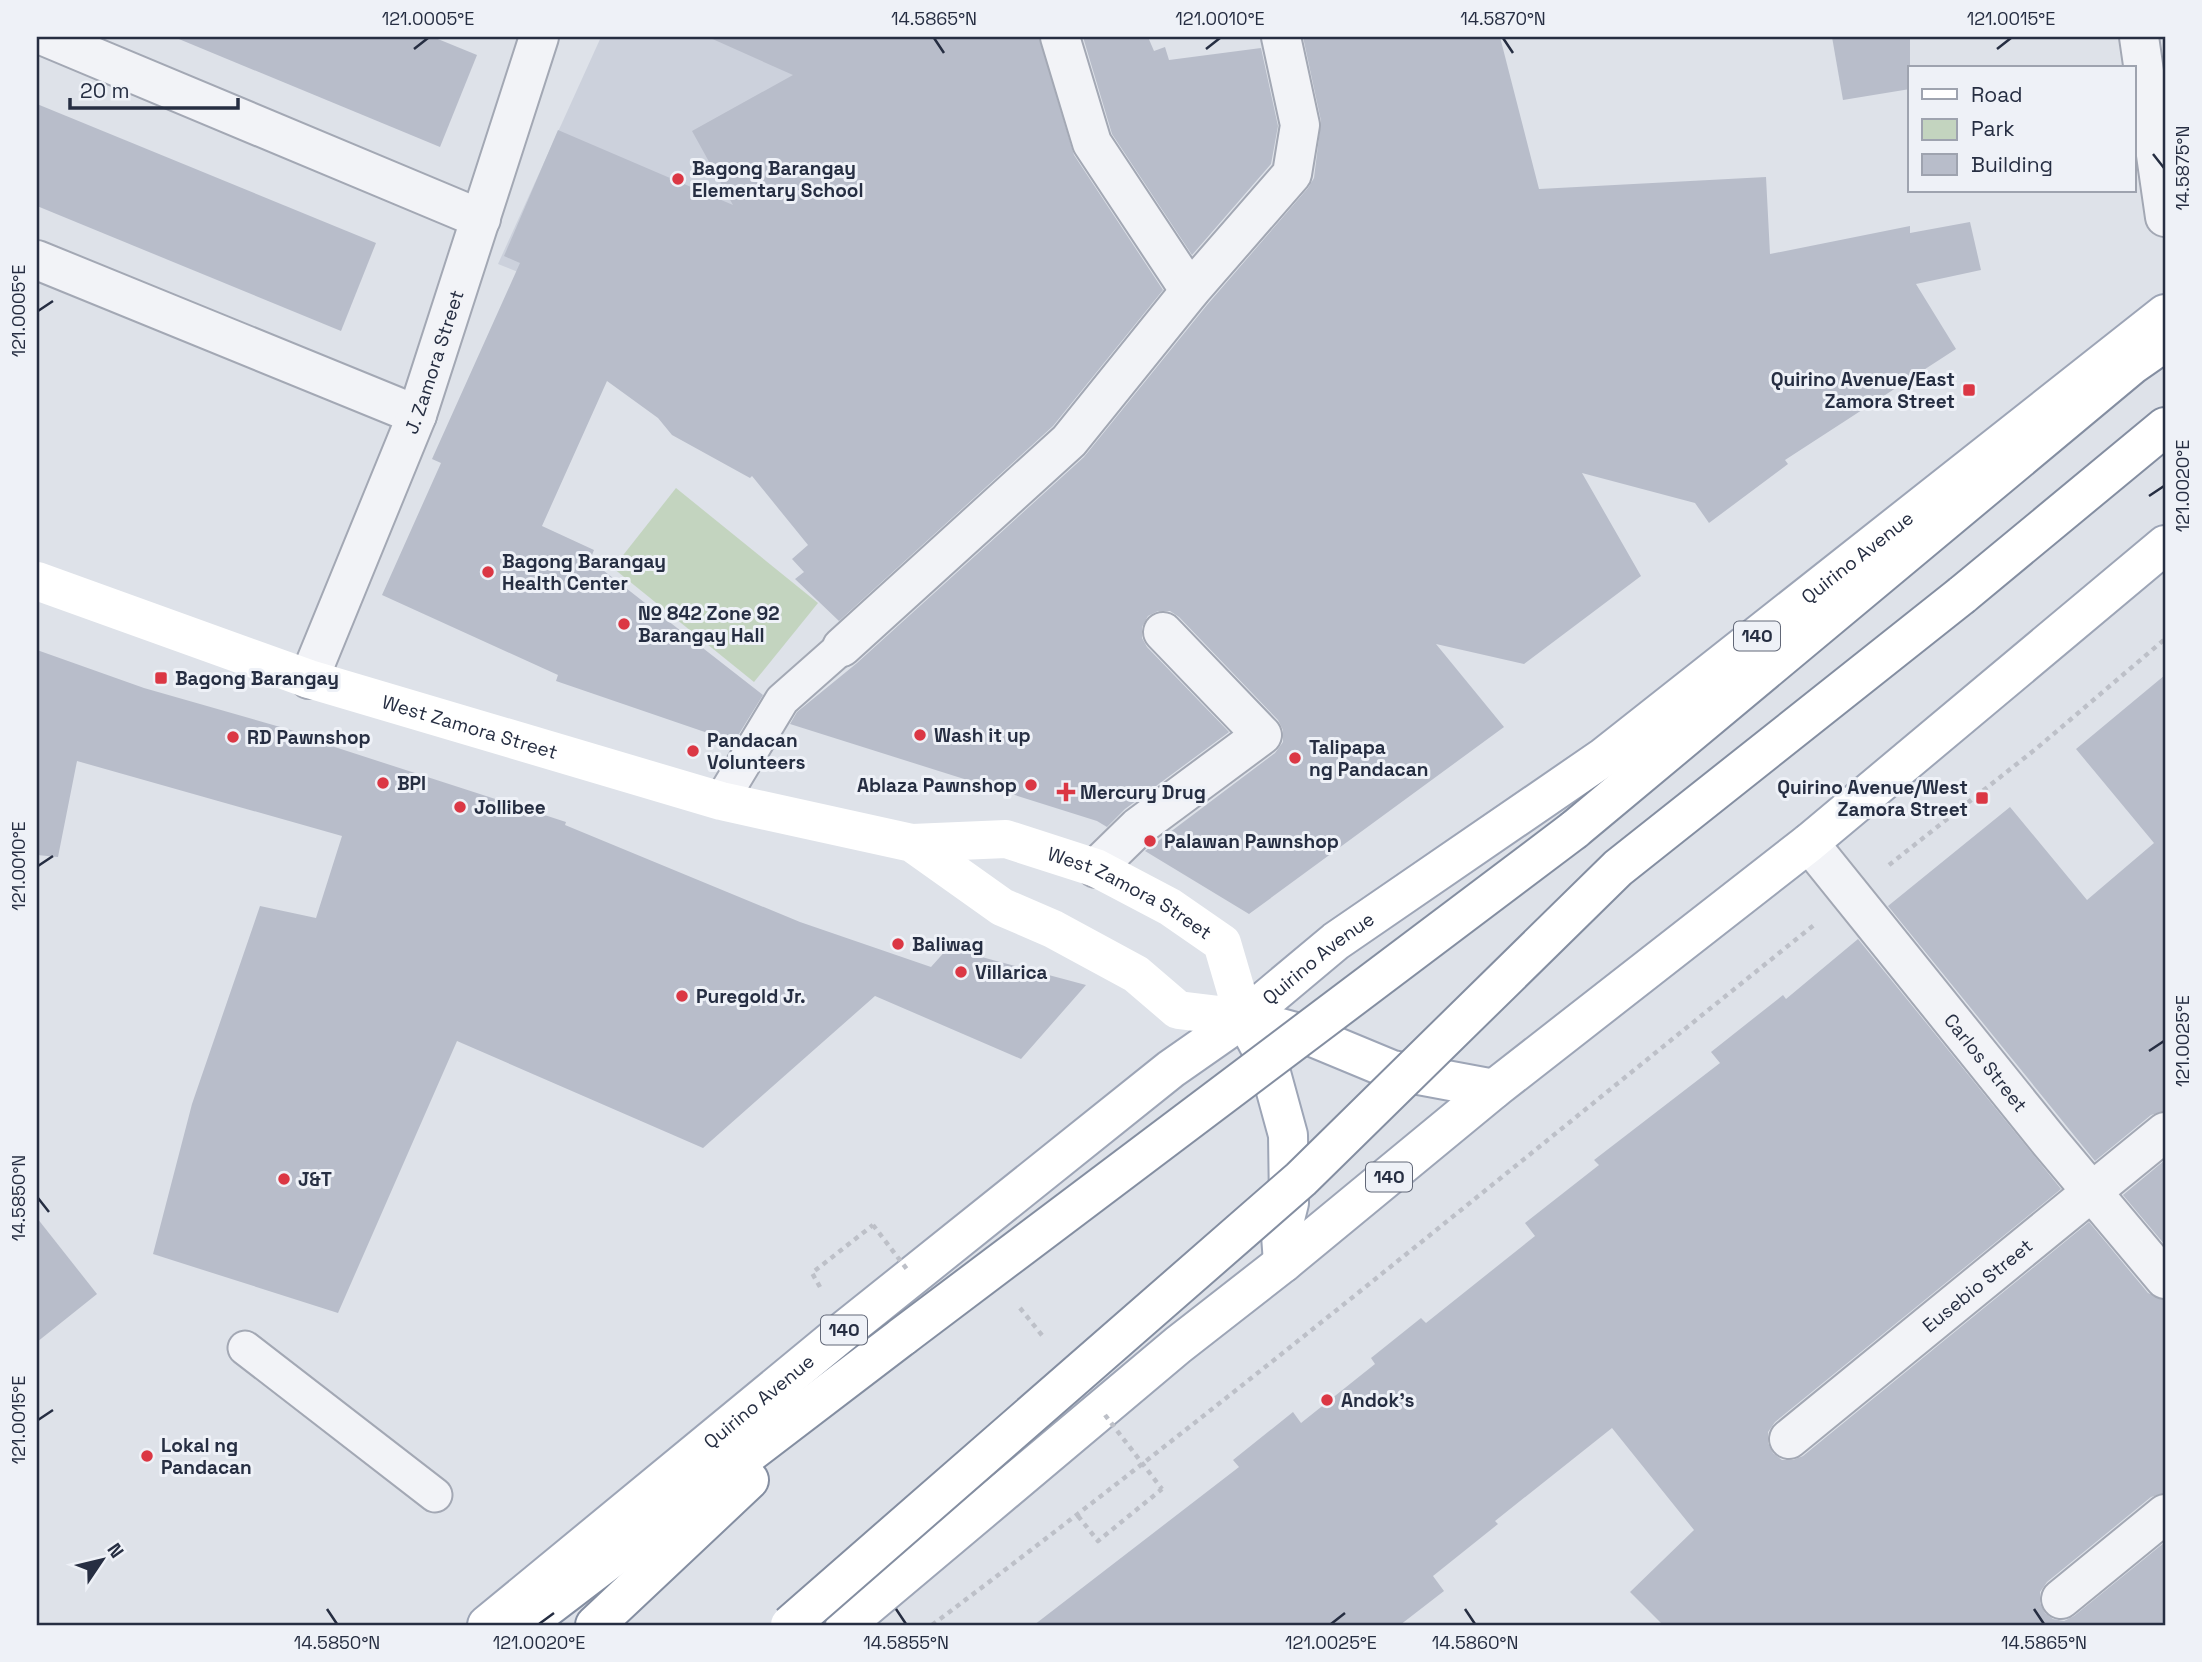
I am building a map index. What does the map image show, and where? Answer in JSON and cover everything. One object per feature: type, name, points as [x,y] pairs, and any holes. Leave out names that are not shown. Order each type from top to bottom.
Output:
[{"type":"main road","name":"Quirino Avenue","points":[[487,1625],[856,1321],[1171,1069],[1244,1018],[1336,941],[1604,757],[2165,314]]},
{"type":"main road","points":[[524,1625],[902,1336],[1574,830],[2132,365],[2165,342]]},
{"type":"main road","points":[[790,1625],[1301,1179],[1618,868],[1962,595],[2165,427]]},
{"type":"main road","name":"140","points":[[845,1625],[1178,1345],[1283,1264],[1494,1090],[1810,843],[2165,545]]},
{"type":"main road","name":"West Zamora Street","points":[[37,581],[310,679],[721,801],[912,843],[1006,839],[1096,868],[1170,907],[1222,943],[1244,1018],[1178,1010],[1136,974],[1053,929],[1002,907],[912,843]]},
{"type":"main road","points":[[1244,1018],[1310,1037],[1392,1070],[1494,1090]]},
{"type":"main road","points":[[1244,1018],[1268,1062],[1288,1135],[1289,1193],[1281,1235],[1283,1264]]},
{"type":"main road","points":[[595,1625],[902,1336]]},
{"type":"street","points":[[46,37],[481,219]]},
{"type":"street","name":"J. Zamora Street","points":[[310,679],[417,415],[539,37]]},
{"type":"street","points":[[1060,37],[1091,143],[1190,291]]},
{"type":"street","points":[[842,647],[1069,441],[1190,291],[1292,174],[1300,125],[1281,37]]},
{"type":"street","points":[[2139,37],[2165,217]]},
{"type":"street","points":[[37,260],[417,415]]},
{"type":"street","points":[[1096,868],[1138,827],[1262,735],[1163,632]]},
{"type":"street","name":"Carlos Street","points":[[1810,843],[1850,896],[2165,1279]]},
{"type":"street","name":"Eusebio Street","points":[[1789,1439],[2165,1132]]},
{"type":"street","points":[[2061,1599],[2165,1514]]},
{"type":"lane","points":[[721,801],[782,699],[842,647]]},
{"type":"lane","points":[[245,1348],[435,1495]]},
{"type":"path","points":[[932,1625],[1078,1516],[1471,1205],[1582,1111],[2037,748],[2165,639]]},
{"type":"path","points":[[812,1273],[873,1225],[912,1276]]},
{"type":"path","points":[[1010,1315],[1020,1307],[1054,1350]]},
{"type":"path","points":[[1078,1516],[1098,1541],[1162,1489],[1104,1414]]},
{"type":"shaded area","name":"Bagong Barangay Elementary School","points":[[601,37],[870,37],[915,125],[673,333],[498,264]]},
{"type":"green space","points":[[676,488],[818,603],[754,682],[613,568]]},
{"type":"building","points":[[174,37],[433,37],[477,55],[440,147]]},
{"type":"building","points":[[708,37],[1039,37],[1074,155],[1163,290],[1053,426],[839,621],[795,579],[804,572],[792,559],[808,545],[752,476],[750,478],[672,435],[658,418],[607,381],[542,526],[594,550],[590,560],[763,695],[734,742],[556,681],[558,675],[382,595],[441,463],[432,459],[520,263],[504,256],[558,130],[733,205],[692,131],[793,75]]},
{"type":"building","points":[[1083,37],[1148,37],[1154,51],[1165,47],[1169,60],[1261,48],[1278,126],[1271,164],[1192,255],[1112,134]]},
{"type":"building","points":[[1303,37],[1500,37],[1539,189],[1766,177],[1770,254],[1910,226],[1910,233],[1970,222],[1981,270],[1916,284],[1956,349],[1785,460],[1788,464],[1709,523],[1695,503],[1582,473],[1641,576],[1524,664],[1436,644],[1504,727],[1249,914],[1145,851],[1275,753],[1283,742],[1283,730],[1278,720],[1179,617],[1170,611],[1158,611],[1148,616],[1142,627],[1142,638],[1147,647],[1229,732],[1125,809],[1107,827],[1097,821],[790,724],[797,712],[857,663],[1084,457],[1207,305],[1308,188],[1314,178],[1321,121]]},
{"type":"building","points":[[1832,37],[1910,37],[1908,89],[1843,100]]},
{"type":"building","points":[[37,104],[376,243],[341,331],[37,206]]},
{"type":"building","points":[[37,650],[144,688],[308,735],[307,738],[566,822],[565,825],[800,922],[931,967],[948,948],[1086,985],[1021,1059],[875,996],[703,1148],[457,1041],[338,1313],[153,1254],[192,1104],[260,906],[316,918],[342,836],[77,761],[58,857],[37,855]]},
{"type":"building","points":[[2165,675],[2165,1111],[2151,1115],[2095,1161],[1888,906],[2010,807],[2087,900],[2154,843],[2076,749]]},
{"type":"building","points":[[1858,939],[2061,1189],[1775,1422],[1768,1432],[1768,1443],[1773,1453],[1782,1460],[1803,1456],[2089,1222],[2148,1293],[2165,1300],[2165,1493],[2151,1497],[2047,1582],[2040,1592],[2040,1603],[2045,1613],[2053,1619],[2064,1621],[2074,1616],[2165,1542],[2165,1625],[1663,1625],[1630,1592],[1694,1530],[1612,1428],[1495,1521],[1498,1524],[1433,1576],[1444,1591],[1400,1625],[1034,1625],[1239,1467],[1233,1460],[1293,1412],[1301,1423],[1375,1364],[1371,1358],[1421,1318],[1426,1323],[1535,1236],[1525,1223],[1599,1165],[1594,1160],[1720,1063],[1711,1052],[1783,995],[1786,999]]},
{"type":"building","points":[[2165,1160],[2165,1245],[2123,1195]]},
{"type":"building","points":[[37,1218],[97,1294],[37,1342]]},
{"type":"place","name":"Bagong Barangay Elementary School","points":[[678,179]]},
{"type":"place","name":"Quirino Avenue/East Zamora Street","points":[[1969,390]]},
{"type":"place","name":"Bagong Barangay Health Center","points":[[488,572]]},
{"type":"place","name":"№ 842 Zone 92 Barangay Hall","points":[[624,624]]},
{"type":"place","name":"Bagong Barangay","points":[[161,678]]},
{"type":"place","name":"Wash it up","points":[[920,735]]},
{"type":"place","name":"RD Pawnshop","points":[[233,737]]},
{"type":"place","name":"Pandacan Volunteers","points":[[693,751]]},
{"type":"place","name":"Talipapa ng Pandacan","points":[[1295,758]]},
{"type":"place","name":"BPI","points":[[383,783]]},
{"type":"place","name":"Ablaza Pawnshop","points":[[1031,785]]},
{"type":"place","name":"Mercury Drug","points":[[1066,792]]},
{"type":"place","name":"Quirino Avenue/West Zamora Street","points":[[1982,798]]},
{"type":"place","name":"Jollibee","points":[[460,807]]},
{"type":"place","name":"Palawan Pawnshop","points":[[1150,841]]},
{"type":"place","name":"Baliwag","points":[[898,944]]},
{"type":"place","name":"Villarica","points":[[961,972]]},
{"type":"place","name":"Puregold Jr.","points":[[682,996]]},
{"type":"place","name":"J&T","points":[[284,1179]]},
{"type":"place","name":"Andok's","points":[[1327,1400]]},
{"type":"place","name":"Lokal ng Pandacan","points":[[147,1456]]}]
